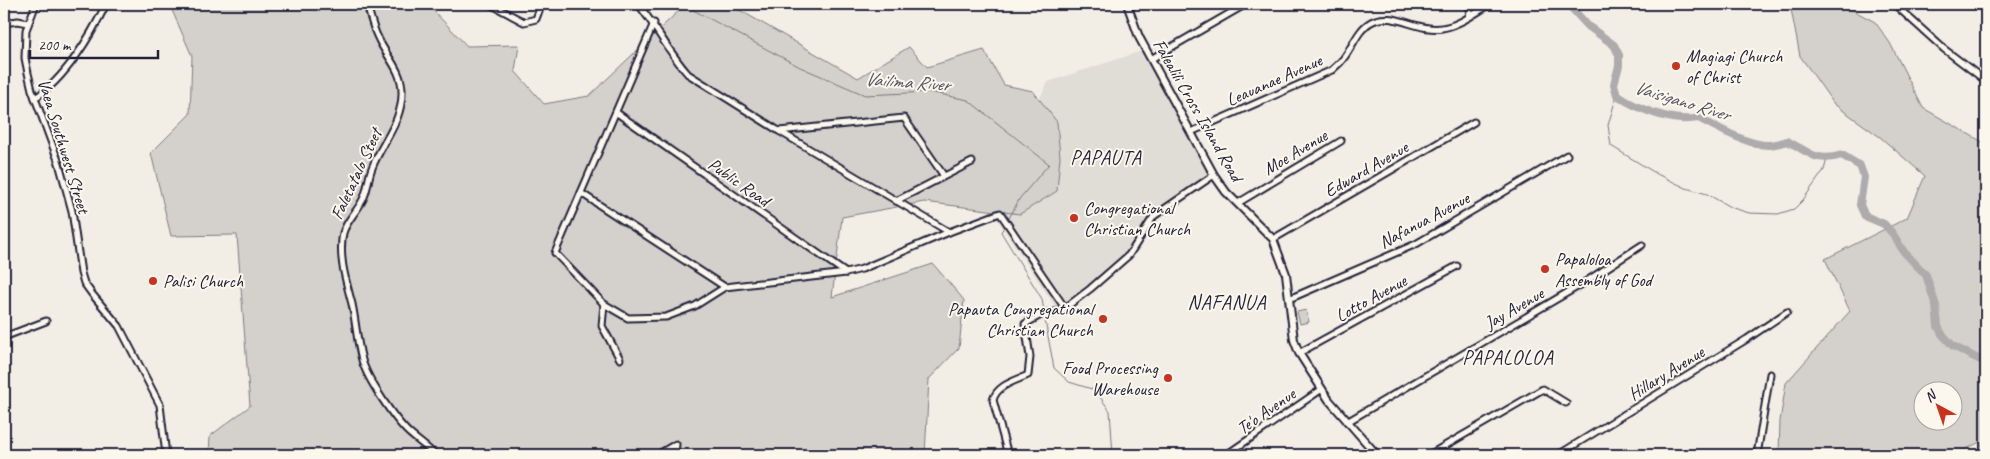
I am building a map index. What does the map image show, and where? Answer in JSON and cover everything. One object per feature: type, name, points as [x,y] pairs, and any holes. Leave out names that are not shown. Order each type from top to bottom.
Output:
[{"type":"main road","name":"Falealili Cross Island Road","points":[[1127,4],[1139,37],[1214,175],[1226,192],[1273,239],[1286,274],[1294,340],[1299,353],[1322,389],[1347,422],[1377,455]]},
{"type":"street","name":"Vaea Southwest Street","points":[[36,4],[26,30],[26,58],[35,98],[59,163],[72,212],[81,273],[84,283],[119,326],[160,405],[166,455]]},
{"type":"street","points":[[35,98],[48,88],[82,50],[106,4]]},
{"type":"street","name":"Faletatalo Steet","points":[[367,4],[378,39],[399,74],[402,91],[401,106],[392,131],[372,168],[364,198],[348,222],[341,253],[362,361],[369,377],[408,432],[435,455]]},
{"type":"street","points":[[492,5],[524,22],[536,19],[539,14],[538,4]]},
{"type":"street","points":[[638,4],[654,23],[679,64],[688,74],[778,131],[949,232]]},
{"type":"street","points":[[1151,59],[1246,4]]},
{"type":"street","points":[[1469,17],[1471,4]]},
{"type":"street","name":"Leauanae Avenue","points":[[1191,132],[1332,70],[1342,61],[1362,30],[1377,19],[1389,18],[1422,29],[1441,29],[1469,17],[1491,4]]},
{"type":"street","points":[[1894,4],[1944,49],[1986,81]]},
{"type":"street","points":[[4,23],[18,21],[28,23]]},
{"type":"street","points":[[654,23],[555,253],[604,304],[628,318],[666,317],[695,306],[725,287],[846,273],[862,269],[949,232],[1000,213],[1065,308]]},
{"type":"street","name":"Public Road","points":[[616,113],[846,273]]},
{"type":"street","points":[[778,131],[904,118],[944,176]]},
{"type":"street","name":"Edward Avenue","points":[[1273,239],[1474,122]]},
{"type":"street","name":"Moe Avenue","points":[[1238,203],[1341,141]]},
{"type":"street","name":"Nafanua Avenue","points":[[1289,299],[1416,244],[1567,155]]},
{"type":"street","points":[[896,201],[972,162]]},
{"type":"street","points":[[1008,455],[993,400],[995,393],[1002,387],[1028,375],[1030,357],[1029,338],[1025,324],[1044,313],[1053,313],[1065,308],[1090,289],[1129,255],[1154,216],[1214,175]]},
{"type":"street","points":[[581,193],[725,287]]},
{"type":"street","name":"Jay Avenue","points":[[1347,422],[1578,287],[1642,245]]},
{"type":"street","name":"Lotto Avenue","points":[[1299,353],[1456,266]]},
{"type":"street","points":[[604,304],[602,326],[620,359]]},
{"type":"street","name":"Hillary Avenue","points":[[1558,455],[1747,339],[1787,312]]},
{"type":"street","points":[[4,337],[46,321]]},
{"type":"street","points":[[1757,455],[1770,374]]},
{"type":"street","name":"Te'o Avenue","points":[[1226,455],[1322,389]]},
{"type":"street","points":[[1429,455],[1543,389],[1566,403]]},
{"type":"street","points":[[657,455],[676,444],[675,455]]},
{"type":"shaded area","points":[[172,4],[427,4],[467,46],[519,45],[515,71],[544,104],[589,96],[686,4],[729,4],[858,78],[909,47],[927,67],[984,50],[1004,85],[1033,91],[1057,122],[1060,157],[1057,191],[1020,214],[924,202],[842,217],[832,297],[933,264],[964,300],[959,348],[929,379],[925,455],[209,455],[210,436],[250,406],[237,235],[171,236],[151,153],[190,114],[192,56],[171,8]]},
{"type":"shaded area","points":[[1790,4],[1841,4],[1875,22],[1890,43],[1923,108],[1986,144],[1986,455],[1980,442],[1954,455],[1779,455],[1780,421],[1786,383],[1850,311],[1825,259],[1907,218],[1925,176],[1880,137],[1834,104],[1800,56]]},
{"type":"shaded area","points":[[1142,51],[1210,174],[1147,219],[1129,251],[1081,293],[1057,309],[987,204],[1048,82]]},
{"type":"shaded area","points":[[1306,310],[1309,322],[1300,324],[1297,312]]},
{"type":"waterway","name":"Vailima River","points":[[682,4],[800,67],[865,95],[929,92],[968,100],[1049,164],[1020,198],[1008,220]]},
{"type":"waterway","name":"Vaisigano River","points":[[1568,4],[1588,26],[1614,45],[1619,55],[1619,66],[1614,84],[1617,95],[1634,105],[1667,117],[1678,119],[1698,118],[1751,142],[1768,145],[1787,141],[1819,157],[1825,158],[1842,155],[1860,166],[1864,177],[1860,205],[1865,216],[1884,224],[1893,234],[1904,252],[1926,275],[1936,306],[1938,326],[1942,334],[1953,346],[1986,363]]},
{"type":"waterway","points":[[1617,95],[1608,125],[1611,146],[1657,174],[1686,188],[1707,194],[1730,207],[1749,213],[1778,214],[1794,209],[1803,200],[1824,170],[1827,159]]},
{"type":"waterway","name":"Vailima River","points":[[1005,225],[1001,232],[1042,299],[1044,311]]},
{"type":"waterway","name":"Vailima River","points":[[1044,315],[1054,368],[1069,382],[1095,390],[1110,411],[1113,455]]},
{"type":"place","name":"Magiagi Church of Christ","points":[[1676,66]]},
{"type":"place","name":"Congregational Christian Church","points":[[1074,218]]},
{"type":"place","name":"Papaloloa Assembly of God","points":[[1545,269]]},
{"type":"place","name":"Palisi Church","points":[[153,281]]},
{"type":"place","name":"Papauta Congregational Christian Church","points":[[1103,319]]},
{"type":"place","name":"Food Processing Warehouse","points":[[1168,378]]},
{"type":"district","name":"PAPAUTA","points":[[1106,157]]},
{"type":"district","name":"NAFANUA","points":[[1227,302]]},
{"type":"district","name":"PAPALOLOA","points":[[1508,357]]}]
